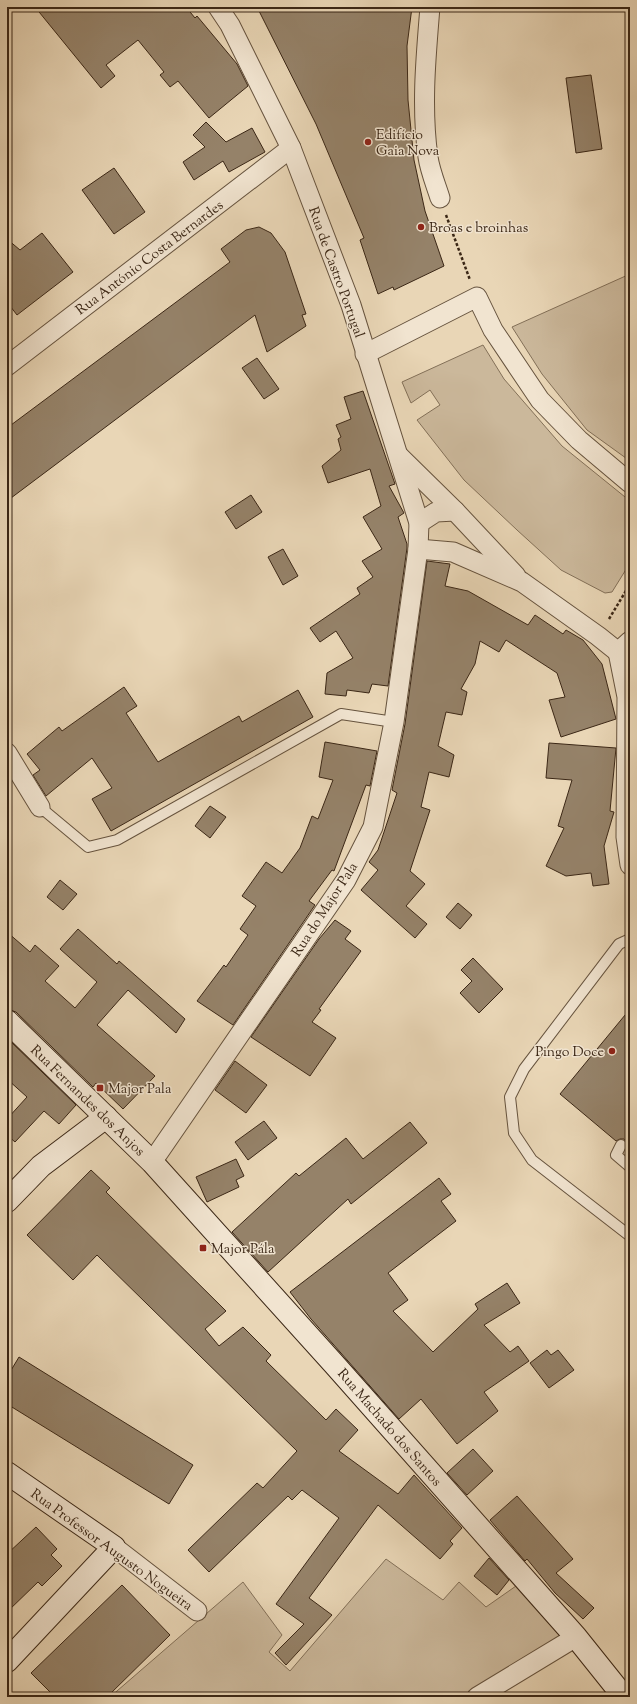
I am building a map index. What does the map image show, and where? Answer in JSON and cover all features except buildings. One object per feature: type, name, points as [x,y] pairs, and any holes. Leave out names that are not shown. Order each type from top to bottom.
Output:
[{"type":"street","name":"Rua de Castro Portugal","points":[[218,7],[230,25],[292,148],[351,305],[419,524],[418,550]]},
{"type":"street","points":[[430,7],[425,58],[428,158],[440,198]]},
{"type":"street","name":"Rua António Costa Bernardes","points":[[11,358],[292,148]]},
{"type":"street","points":[[365,354],[476,297],[493,330],[540,400],[579,440],[630,483]]},
{"type":"street","points":[[398,455],[455,511],[522,582],[598,636],[624,647],[627,697],[626,837],[630,865]]},
{"type":"street","points":[[419,524],[436,512],[455,511]]},
{"type":"street","points":[[418,550],[453,552],[522,582]]},
{"type":"street","name":"Rua do Major Pala","points":[[152,1162],[346,880],[373,827],[394,722],[418,550]]},
{"type":"street","points":[[7,753],[40,807]]},
{"type":"street","name":"Rua Fernandes dos Anjos","points":[[7,1022],[152,1162]]},
{"type":"street","points":[[7,1201],[41,1166],[106,1117]]},
{"type":"street","name":"Rua Machado dos Santos","points":[[152,1162],[334,1364],[576,1637],[624,1697]]},
{"type":"street","name":"Rua Professor Augusto Nogueira","points":[[7,1473],[114,1547],[197,1611]]},
{"type":"street","points":[[7,1661],[114,1547]]},
{"type":"street","points":[[477,1697],[576,1637]]},
{"type":"lane","points":[[40,807],[88,847],[117,840],[341,714],[394,722]]},
{"type":"lane","points":[[630,939],[619,944],[528,1063],[510,1097],[514,1133],[532,1160],[630,1236]]},
{"type":"lane","points":[[621,1145],[616,1155],[630,1167]]},
{"type":"path","points":[[440,198],[476,297]]},
{"type":"path","points":[[598,636],[630,584]]},
{"type":"shaded area","points":[[630,274],[630,461],[587,430],[542,374],[512,327]]},
{"type":"shaded area","points":[[483,345],[504,379],[562,446],[630,501],[630,563],[612,592],[605,593],[561,570],[464,480],[417,420],[440,405],[430,390],[411,403],[402,382]]},
{"type":"shaded area","points":[[386,1559],[443,1600],[459,1582],[486,1607],[516,1586],[561,1637],[467,1697],[110,1697],[243,1582],[282,1635],[269,1652],[290,1671]]},
{"type":"place","name":"Edifício Gaia Nova","points":[[368,142]]},
{"type":"place","name":"Broas e broinhas","points":[[421,227]]},
{"type":"place","name":"Pingo Doce","points":[[612,1051]]},
{"type":"place","name":"Major Pala","points":[[100,1088]]},
{"type":"place","name":"Major Pála","points":[[203,1248]]}]
